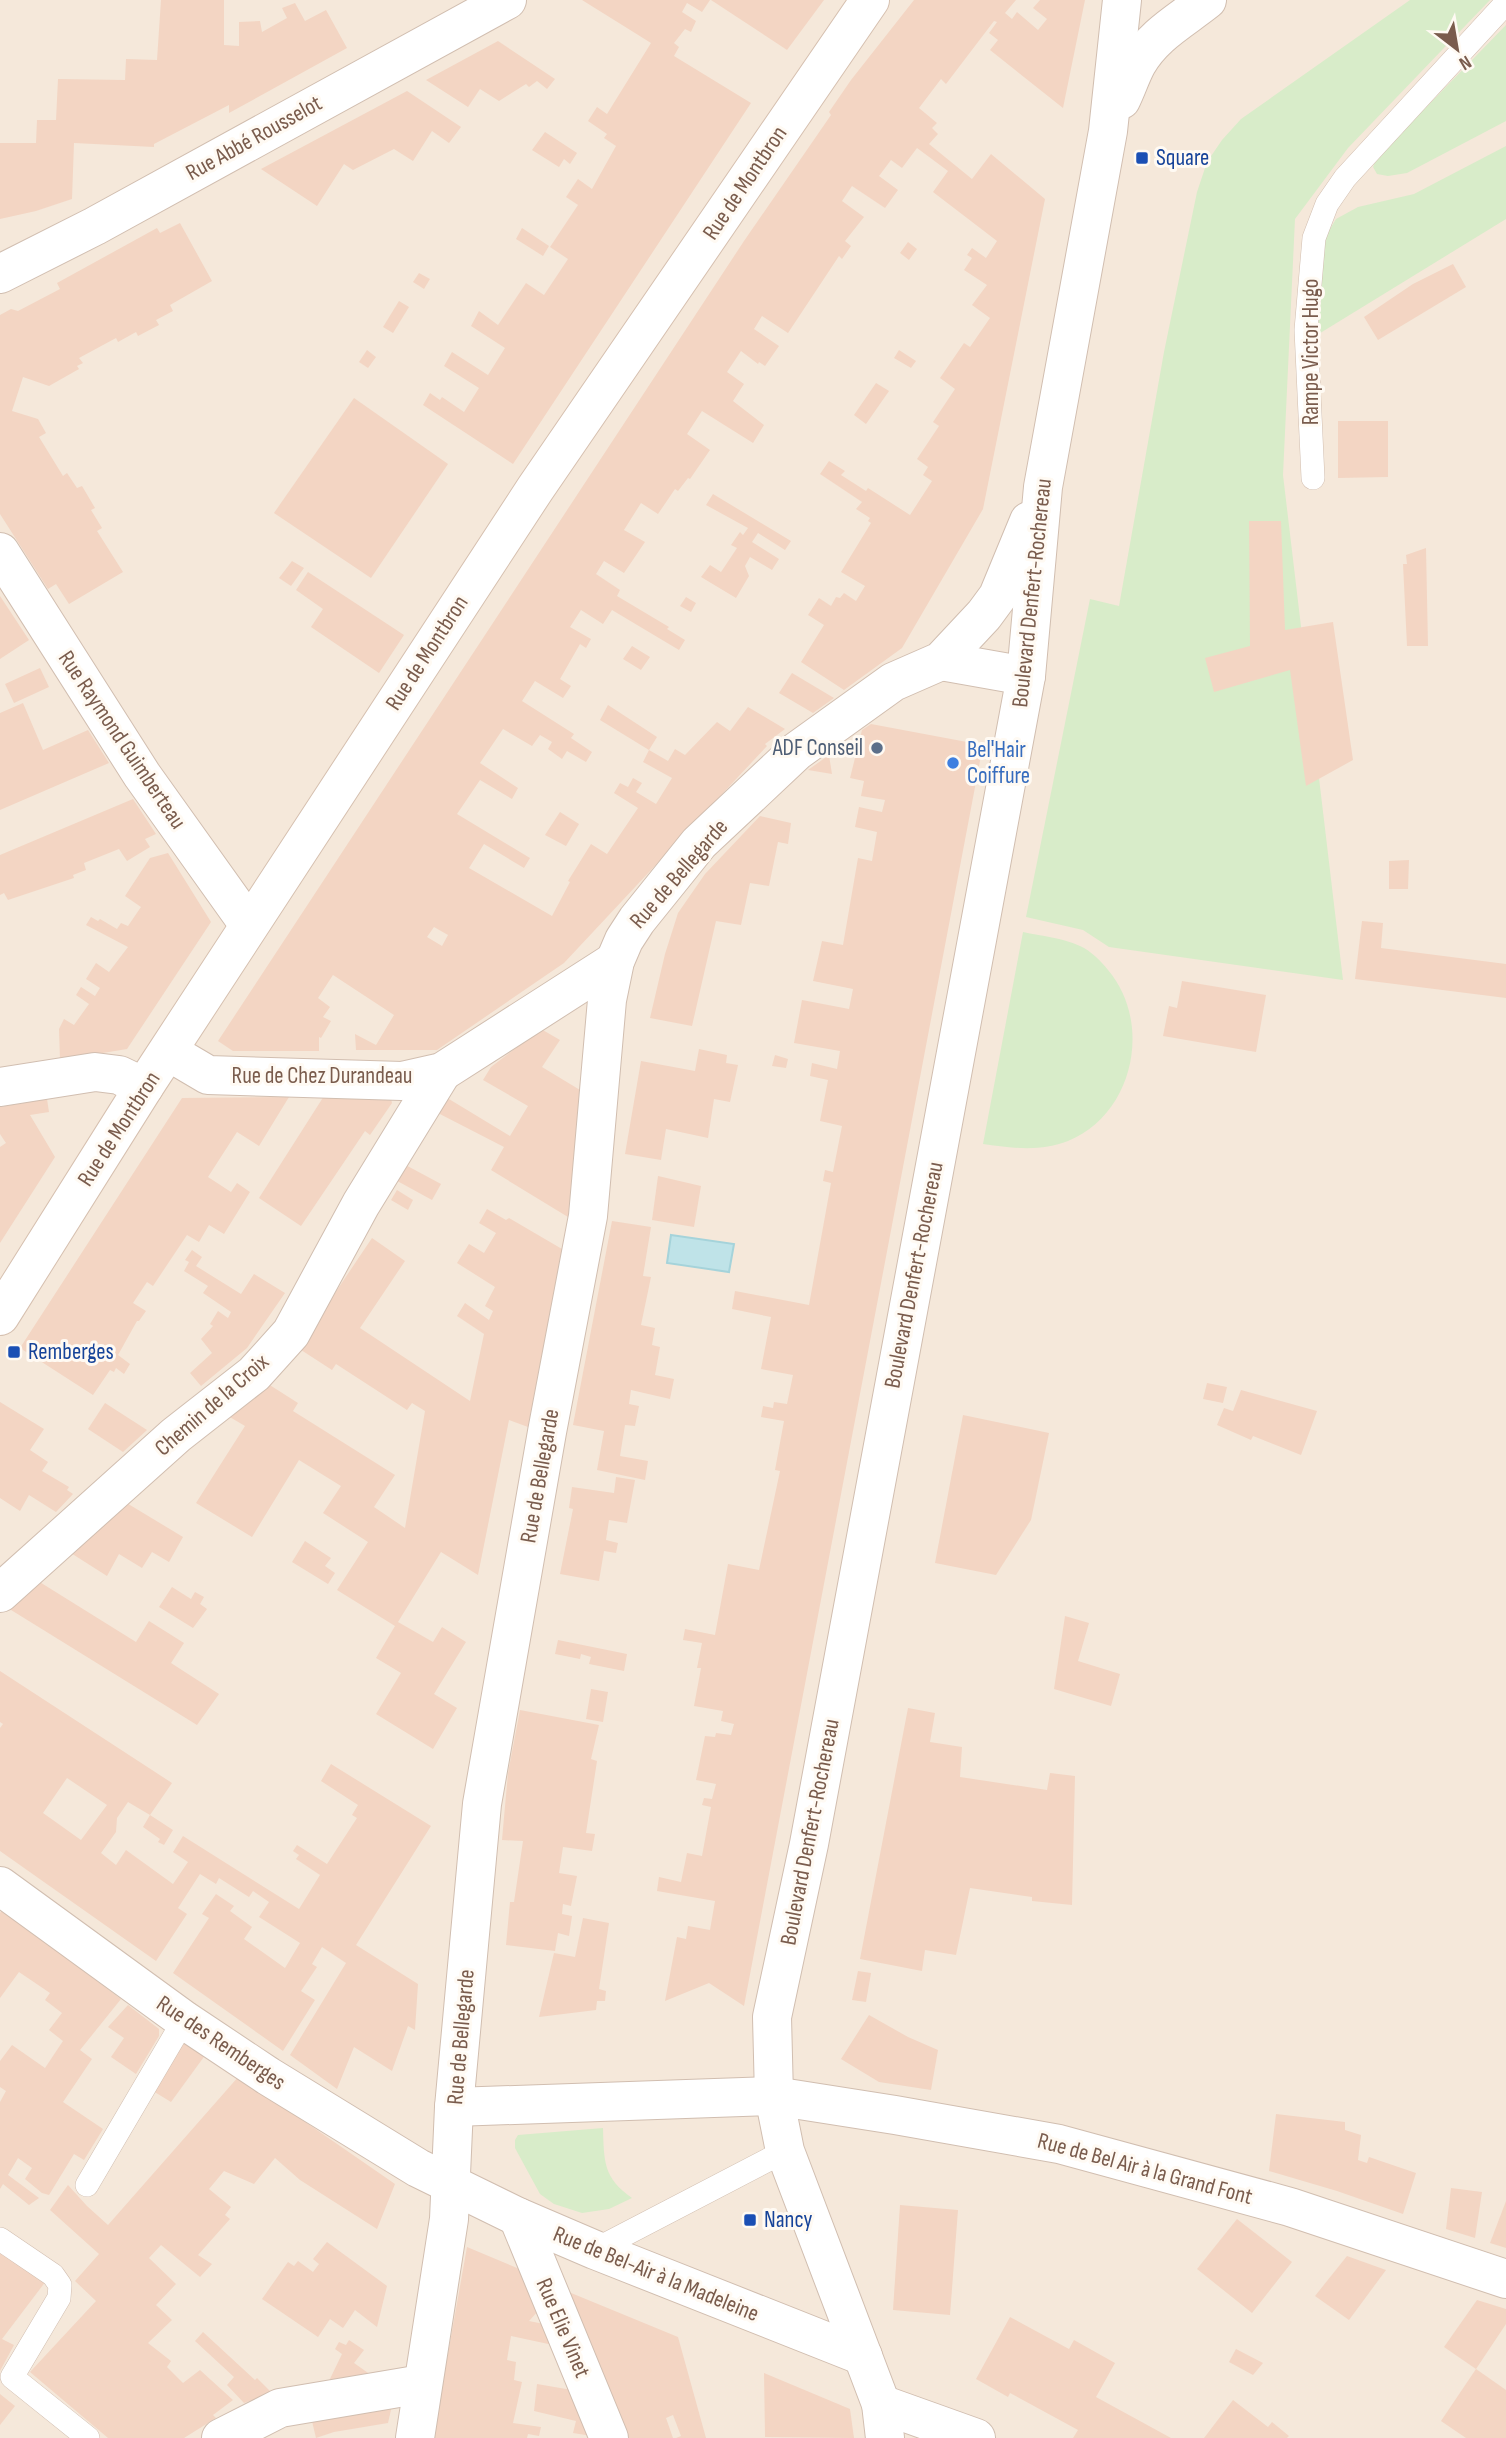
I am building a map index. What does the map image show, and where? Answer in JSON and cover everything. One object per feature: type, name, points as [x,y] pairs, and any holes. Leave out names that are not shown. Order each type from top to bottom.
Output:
[{"type":"street","name":"Rue Abbé Rousselot","points":[[0,274],[95,226],[507,0]]},
{"type":"street","name":"Rue de Montbron","points":[[0,1316],[144,1087],[535,489],[870,0]]},
{"type":"street","name":"Boulevard Denfert-Rochereau","points":[[883,2421],[863,2357],[785,2151],[774,2096],[772,2017],[809,1844],[1026,676],[1042,487],[1108,131],[1122,0]]},
{"type":"street","name":"Boulevard Denfert-Rochereau","points":[[1108,131],[1137,64],[1149,47],[1166,30],[1207,0]]},
{"type":"street","name":"Rue de Bellegarde","points":[[415,2438],[449,2219],[454,2107],[482,1804],[588,1216],[607,1000],[615,961],[636,920],[699,843],[797,751],[893,682],[942,661],[984,615],[998,596],[1042,487]]},
{"type":"street","name":"Rue Raymond Guimberteau","points":[[0,552],[142,775],[249,925]]},
{"type":"street","points":[[942,661],[1026,676]]},
{"type":"street","name":"Rue de Chez Durandeau","points":[[169,1052],[208,1075],[402,1081],[442,1072],[615,961]]},
{"type":"street","points":[[0,1087],[96,1072],[119,1075],[144,1087]]},
{"type":"street","name":"Chemin de la Croix","points":[[0,1592],[176,1435],[254,1374],[291,1333],[361,1204],[442,1072]]},
{"type":"street","name":"Rue des Remberges","points":[[0,1886],[184,2020],[280,2083],[452,2186]]},
{"type":"street","name":"Rue de Bel Air à la Grand Font","points":[[454,2107],[774,2096],[1059,2144],[1290,2207],[1506,2279]]},
{"type":"street","name":"Rue de Bel-Air à la Madeleine","points":[[452,2186],[594,2250],[863,2357]]},
{"type":"street","name":"Rue Elie Vinet","points":[[518,2217],[609,2438]]},
{"type":"street","points":[[221,2438],[280,2408],[422,2384]]},
{"type":"street","points":[[883,2421],[976,2438]]},
{"type":"lane","name":"Rampe Victor Hugo","points":[[1313,478],[1306,330],[1314,239],[1327,204],[1345,178],[1506,3]]},
{"type":"lane","points":[[87,2185],[184,2020]]},
{"type":"lane","points":[[594,2250],[785,2151]]},
{"type":"lane","points":[[0,2239],[53,2275],[60,2285],[59,2298],[12,2377],[88,2438]]},
{"type":"shaded area","points":[[0,0],[1506,0],[1506,2438],[0,2438]]},
{"type":"green space","points":[[1410,0],[1490,0],[1348,148],[1295,219],[1283,475],[1343,980],[1109,947],[1083,930],[1026,917],[1090,599],[1119,606],[1164,352],[1197,192],[1207,162],[1241,119]]},
{"type":"green space","points":[[1506,25],[1506,121],[1407,173],[1388,176],[1377,174],[1373,167],[1377,158]]},
{"type":"green space","points":[[1506,146],[1506,219],[1317,335],[1321,244],[1336,219],[1358,207],[1414,194]]},
{"type":"green space","points":[[1023,932],[1073,943],[1099,960],[1122,991],[1130,1015],[1133,1040],[1130,1065],[1122,1089],[1108,1110],[1091,1128],[1068,1141],[1037,1148],[983,1144]]},
{"type":"green space","points":[[603,2128],[605,2159],[610,2176],[622,2191],[632,2198],[609,2209],[582,2213],[554,2204],[540,2194],[515,2148],[518,2135]]},
{"type":"water","points":[[671,1235],[734,1244],[729,1272],[667,1263]]},
{"type":"building","points":[[161,0],[224,0],[224,45],[239,46],[239,22],[260,21],[262,32],[287,18],[282,8],[295,3],[305,21],[326,10],[347,48],[229,113],[229,105],[154,144],[154,147],[74,143],[72,199],[0,219],[0,143],[36,143],[37,120],[56,120],[58,79],[125,80],[126,59],[157,60]]},
{"type":"building","points":[[582,0],[710,0],[702,12],[687,3],[682,12],[696,21],[691,32],[685,29],[674,43],[679,47],[674,56],[751,103],[513,464],[423,405],[430,393],[440,400],[442,397],[464,412],[479,388],[444,366],[452,352],[488,375],[505,348],[471,326],[479,311],[498,325],[526,283],[544,295],[568,259],[550,247],[578,205],[566,197],[578,179],[592,189],[616,146],[604,138],[607,134],[588,121],[597,107],[607,114],[651,43]]},
{"type":"building","points":[[711,0],[824,0],[787,50]]},
{"type":"building","points":[[914,0],[1016,0],[1005,13],[1012,19],[1017,12],[1038,30],[1047,19],[1033,8],[1040,0],[1085,0],[1063,108],[990,50],[998,40],[989,33],[997,22],[994,21],[946,84],[941,79],[919,108],[937,123],[932,128],[938,134],[929,144],[972,179],[991,154],[1045,199],[983,509],[902,648],[844,690],[801,662],[824,625],[808,615],[819,598],[831,606],[836,597],[840,598],[844,593],[856,601],[865,586],[841,572],[871,523],[868,521],[870,518],[856,509],[862,502],[820,474],[829,461],[845,471],[841,475],[866,491],[868,488],[910,515],[932,481],[923,475],[928,467],[917,459],[939,426],[933,422],[955,389],[940,378],[964,343],[970,347],[990,318],[972,305],[987,285],[964,270],[972,258],[967,255],[972,248],[986,258],[997,241],[933,192],[948,171],[917,148],[902,168],[891,160],[879,176],[898,190],[885,208],[852,186],[842,201],[864,217],[845,241],[851,246],[842,259],[839,256],[788,333],[762,316],[754,329],[779,346],[765,366],[741,351],[727,372],[744,384],[733,401],[764,425],[753,443],[702,411],[687,434],[710,450],[690,479],[688,478],[678,491],[675,489],[658,514],[641,503],[624,530],[645,542],[624,573],[604,561],[596,574],[620,590],[617,596],[669,627],[667,629],[685,640],[679,650],[612,610],[603,624],[581,610],[570,627],[591,639],[586,648],[580,644],[560,679],[571,686],[563,698],[535,681],[522,701],[574,734],[571,738],[592,752],[586,762],[567,751],[562,759],[548,749],[552,742],[540,735],[532,746],[503,729],[480,763],[518,788],[512,799],[480,780],[457,814],[530,858],[524,868],[484,844],[469,868],[552,916],[570,882],[568,881],[591,844],[607,854],[638,808],[614,793],[620,783],[628,787],[633,778],[642,783],[636,792],[656,804],[672,778],[643,762],[649,750],[668,761],[675,749],[685,755],[717,722],[730,731],[748,707],[785,729],[765,744],[767,746],[564,963],[437,1050],[356,1050],[355,1034],[376,1045],[394,1015],[333,975],[318,998],[330,1007],[323,1017],[331,1021],[321,1038],[319,1037],[319,1051],[233,1051],[218,1041],[744,241],[831,115],[829,112]],"holes":[[[434,927],[448,935],[442,946],[427,937]]]},
{"type":"building","points":[[498,41],[555,79],[547,89],[537,81],[529,87],[526,84],[499,101],[480,89],[468,107],[426,80]]},
{"type":"building","points":[[407,91],[461,127],[449,143],[432,131],[413,161],[394,149],[353,170],[344,164],[317,206],[261,169]]},
{"type":"building","points":[[545,132],[577,153],[570,164],[564,159],[559,167],[532,150]]},
{"type":"building","points":[[180,223],[212,281],[170,305],[173,311],[156,320],[159,325],[138,336],[136,332],[118,342],[116,338],[79,358],[83,363],[77,366],[79,369],[49,386],[23,377],[12,411],[38,419],[46,433],[39,437],[63,476],[67,473],[77,488],[82,486],[95,508],[91,510],[102,528],[97,531],[123,572],[69,604],[56,584],[48,589],[0,514],[0,315],[11,309],[18,311],[60,289],[57,283],[157,228],[160,233]]},
{"type":"building","points":[[522,228],[549,246],[543,256],[516,239]]},
{"type":"building","points":[[908,242],[917,249],[909,260],[900,253]]},
{"type":"building","points":[[1453,264],[1466,287],[1378,340],[1364,317],[1413,284]]},
{"type":"building","points":[[419,273],[430,279],[424,289],[413,282]]},
{"type":"building","points":[[399,301],[409,307],[393,333],[383,327]]},
{"type":"building","points":[[367,350],[376,357],[368,368],[359,362]]},
{"type":"building","points":[[899,350],[916,361],[911,368],[894,358]]},
{"type":"building","points":[[876,383],[889,391],[866,424],[854,415]]},
{"type":"building","points":[[354,398],[448,464],[371,578],[274,513]]},
{"type":"building","points":[[1338,421],[1388,421],[1388,477],[1338,478]]},
{"type":"building","points":[[713,494],[791,541],[785,550],[758,533],[752,542],[779,559],[772,570],[750,557],[745,566],[749,576],[736,598],[701,577],[710,565],[721,572],[737,548],[731,545],[740,532],[743,535],[748,528],[706,505]]},
{"type":"building","points":[[1249,521],[1281,521],[1285,630],[1333,622],[1353,760],[1306,786],[1290,670],[1214,692],[1205,658],[1250,646]]},
{"type":"building","points":[[1426,548],[1428,646],[1407,646],[1403,564],[1407,564],[1406,555]]},
{"type":"building","points":[[292,561],[304,568],[291,586],[279,578]]},
{"type":"building","points":[[308,572],[404,635],[379,673],[311,627],[323,609],[296,590]]},
{"type":"building","points":[[0,596],[29,640],[0,659]]},
{"type":"building","points":[[686,597],[696,603],[691,612],[680,606]]},
{"type":"building","points":[[632,646],[650,657],[641,670],[623,659]]},
{"type":"building","points":[[40,668],[49,687],[14,703],[5,684]]},
{"type":"building","points":[[792,673],[834,698],[813,713],[779,693]]},
{"type":"building","points":[[23,703],[43,750],[88,730],[109,763],[0,810],[0,713]]},
{"type":"building","points":[[608,705],[657,737],[649,750],[600,720]]},
{"type":"building","points":[[871,724],[983,745],[744,2006],[709,1983],[665,2001],[677,1937],[686,1939],[688,1926],[710,1930],[715,1901],[657,1891],[659,1877],[681,1882],[687,1853],[702,1856],[711,1807],[702,1805],[704,1798],[712,1799],[716,1784],[696,1780],[705,1736],[715,1737],[716,1733],[731,1735],[734,1724],[721,1721],[723,1711],[694,1706],[701,1668],[697,1668],[702,1643],[683,1640],[685,1629],[715,1635],[728,1564],[759,1570],[780,1471],[775,1470],[784,1421],[761,1417],[763,1406],[773,1408],[774,1402],[787,1404],[793,1375],[761,1369],[771,1317],[732,1309],[735,1291],[809,1305],[831,1183],[823,1181],[825,1170],[833,1172],[842,1126],[820,1121],[828,1080],[810,1076],[812,1063],[837,1069],[840,1051],[794,1043],[802,1000],[849,1009],[853,989],[813,981],[822,941],[843,945],[858,858],[872,861],[877,832],[855,827],[859,807],[882,812],[885,800],[861,796],[864,781],[850,778],[862,730]]},
{"type":"building","points":[[829,755],[832,774],[808,770]]},
{"type":"building","points":[[133,799],[156,834],[145,839],[150,847],[127,861],[119,849],[84,863],[86,870],[73,875],[74,878],[8,900],[4,893],[0,895],[0,855]]},
{"type":"building","points":[[560,812],[579,824],[566,846],[545,835]]},
{"type":"building","points":[[760,816],[791,823],[788,844],[778,842],[769,886],[750,883],[741,925],[716,921],[692,1026],[650,1018],[678,913],[705,874]]},
{"type":"building","points":[[168,853],[211,922],[127,1049],[60,1060],[59,1029],[64,1019],[74,1025],[89,1004],[76,995],[81,987],[95,996],[100,988],[86,979],[96,963],[109,972],[128,947],[86,925],[91,917],[117,929],[121,923],[128,926],[141,907],[125,896],[150,858]]},
{"type":"building","points":[[1409,860],[1408,889],[1389,889],[1389,861]]},
{"type":"building","points":[[1362,921],[1383,923],[1381,948],[1506,964],[1506,998],[1355,979]]},
{"type":"building","points":[[1182,981],[1266,995],[1256,1052],[1163,1036],[1169,1006],[1177,1008]]},
{"type":"building","points":[[541,1029],[560,1040],[542,1067],[580,1090],[575,1176],[568,1217],[491,1170],[504,1147],[434,1111],[444,1096],[510,1136],[528,1106],[483,1080],[491,1067]]},
{"type":"building","points":[[699,1049],[727,1055],[726,1063],[738,1065],[730,1102],[714,1099],[708,1138],[666,1129],[661,1160],[625,1154],[641,1061],[695,1071]]},
{"type":"building","points":[[775,1055],[788,1059],[786,1068],[772,1066]]},
{"type":"building","points":[[390,1095],[392,1103],[370,1135],[365,1131],[301,1226],[259,1198],[324,1096]]},
{"type":"building","points":[[289,1097],[259,1146],[237,1132],[208,1177],[231,1192],[237,1183],[250,1192],[224,1234],[209,1225],[199,1242],[187,1235],[153,1286],[147,1282],[133,1303],[146,1311],[137,1321],[118,1355],[130,1364],[124,1374],[116,1368],[114,1372],[110,1370],[93,1395],[20,1348],[182,1098]]},
{"type":"building","points":[[47,1099],[49,1112],[30,1115],[55,1157],[0,1243],[0,1147],[6,1143],[0,1134],[0,1107]]},
{"type":"building","points":[[400,1162],[441,1184],[432,1200],[390,1177]]},
{"type":"building","points":[[658,1176],[701,1186],[694,1227],[652,1220]]},
{"type":"building","points":[[397,1190],[413,1200],[408,1210],[391,1200]]},
{"type":"building","points":[[487,1209],[506,1220],[509,1218],[562,1249],[528,1427],[509,1420],[478,1575],[441,1552],[398,1622],[433,1642],[442,1627],[466,1642],[434,1694],[457,1708],[433,1749],[376,1714],[401,1673],[376,1658],[395,1626],[337,1590],[368,1542],[323,1513],[341,1486],[299,1460],[252,1537],[196,1503],[245,1426],[228,1416],[265,1382],[298,1403],[293,1411],[395,1475],[374,1507],[405,1528],[425,1411],[412,1403],[407,1410],[336,1364],[332,1370],[298,1348],[372,1238],[405,1261],[360,1328],[470,1401],[484,1334],[457,1316],[465,1303],[489,1320],[493,1311],[485,1306],[495,1287],[457,1263],[469,1244],[484,1253],[496,1233],[479,1223]]},
{"type":"building","points":[[612,1221],[651,1227],[643,1276],[651,1277],[641,1325],[655,1328],[652,1345],[660,1347],[655,1375],[674,1379],[670,1399],[631,1390],[629,1404],[639,1406],[635,1426],[625,1425],[620,1456],[648,1461],[645,1480],[597,1470],[604,1431],[573,1425]]},
{"type":"building","points":[[192,1250],[202,1257],[196,1266],[241,1294],[254,1274],[285,1293],[247,1348],[201,1386],[190,1373],[212,1353],[201,1339],[213,1326],[210,1324],[218,1311],[228,1318],[231,1312],[203,1293],[208,1286],[184,1271],[189,1262],[185,1260]]},
{"type":"building","points":[[1207,1383],[1227,1387],[1223,1403],[1203,1399]]},
{"type":"building","points":[[1241,1390],[1317,1411],[1301,1455],[1253,1436],[1251,1440],[1217,1425],[1224,1408],[1233,1411]]},
{"type":"building","points":[[0,1402],[44,1429],[30,1450],[48,1462],[42,1471],[69,1487],[67,1490],[73,1494],[56,1512],[29,1495],[20,1511],[0,1498]]},
{"type":"building","points":[[105,1403],[147,1430],[123,1452],[88,1429]]},
{"type":"building","points":[[963,1415],[1049,1433],[1031,1520],[996,1575],[935,1563]]},
{"type":"building","points":[[616,1477],[635,1480],[627,1523],[609,1520],[606,1540],[618,1543],[616,1553],[604,1551],[599,1581],[560,1574],[573,1509],[569,1508],[572,1487],[614,1493]]},
{"type":"building","points":[[120,1499],[183,1537],[169,1562],[152,1552],[142,1568],[119,1554],[107,1576],[63,1548]]},
{"type":"building","points":[[305,1541],[331,1558],[325,1566],[335,1573],[328,1584],[292,1562]]},
{"type":"building","points":[[30,1576],[136,1642],[149,1621],[184,1643],[171,1663],[219,1694],[197,1725],[3,1605]]},
{"type":"building","points":[[172,1587],[191,1599],[195,1592],[204,1597],[200,1604],[207,1609],[193,1628],[159,1607]]},
{"type":"building","points":[[1065,1616],[1089,1623],[1078,1661],[1120,1674],[1111,1706],[1054,1689]]},
{"type":"building","points":[[558,1640],[627,1654],[624,1671],[589,1664],[591,1657],[581,1654],[580,1659],[555,1654]]},
{"type":"building","points":[[0,1671],[172,1783],[150,1815],[128,1802],[117,1818],[116,1832],[101,1853],[116,1865],[126,1850],[173,1884],[188,1862],[173,1852],[183,1836],[299,1909],[320,1875],[296,1859],[299,1855],[293,1851],[297,1845],[327,1864],[357,1818],[352,1815],[358,1805],[321,1781],[331,1764],[431,1826],[356,1945],[418,1984],[415,2030],[408,2026],[392,2071],[354,2047],[337,2089],[290,2055],[346,1963],[322,1947],[312,1964],[317,1967],[301,1991],[315,2000],[283,2051],[173,1973],[209,1918],[202,1914],[216,1894],[234,1906],[230,1911],[252,1927],[244,1939],[285,1968],[300,1943],[259,1917],[269,1902],[253,1891],[249,1897],[219,1878],[216,1884],[200,1874],[178,1908],[187,1914],[156,1961],[0,1851],[0,1728],[3,1724],[0,1722]],"holes":[[[67,1778],[107,1805],[81,1840],[43,1813]]]},
{"type":"building","points":[[591,1689],[608,1692],[603,1722],[586,1719]]},
{"type":"building","points":[[908,1708],[935,1713],[930,1742],[962,1747],[960,1777],[1047,1790],[1050,1773],[1075,1776],[1072,1905],[1032,1901],[1032,1897],[970,1888],[956,1955],[925,1950],[922,1971],[860,1959]]},
{"type":"building","points":[[520,1710],[599,1725],[591,1759],[597,1761],[586,1833],[595,1834],[592,1851],[563,1847],[559,1873],[577,1876],[571,1906],[563,1904],[562,1914],[572,1916],[569,1936],[558,1933],[555,1951],[506,1945],[510,1902],[514,1902],[523,1841],[502,1840],[508,1773]]},
{"type":"building","points":[[150,1815],[173,1830],[164,1845],[143,1827]]},
{"type":"building","points":[[2,1910],[121,1999],[80,2050],[92,2059],[63,2102],[103,2129],[84,2160],[74,2154],[49,2195],[42,2193],[25,2179],[32,2168],[18,2158],[8,2175],[39,2198],[29,2205],[3,2184],[0,2189],[0,2102],[6,2091],[0,2087],[0,2061],[12,2045],[45,2068],[63,2041],[49,2030],[62,2013],[45,2000],[50,1993],[19,1972],[0,1998]]},
{"type":"building","points":[[583,1918],[609,1923],[599,1989],[606,1991],[605,2001],[597,2001],[596,2010],[539,2017],[554,1953],[575,1957]]},
{"type":"building","points":[[858,1971],[871,1973],[866,2002],[852,2000]]},
{"type":"building","points":[[128,2005],[159,2029],[159,2036],[136,2074],[111,2057],[124,2038],[108,2027]]},
{"type":"building","points":[[869,2015],[938,2050],[931,2090],[879,2082],[841,2059]]},
{"type":"building","points":[[185,2039],[206,2054],[171,2102],[153,2091]]},
{"type":"building","points":[[239,2076],[395,2184],[377,2229],[300,2180],[275,2158],[254,2184],[224,2171],[209,2189],[231,2207],[225,2215],[230,2219],[198,2255],[212,2264],[200,2277],[161,2245],[149,2258],[176,2284],[156,2305],[172,2320],[148,2343],[171,2361],[167,2367],[183,2383],[200,2370],[233,2400],[213,2415],[216,2418],[184,2438],[108,2438],[30,2372],[96,2301],[75,2281],[99,2254],[50,2210],[68,2185],[108,2225]]},
{"type":"building","points":[[1276,2114],[1345,2122],[1345,2130],[1361,2135],[1358,2160],[1367,2163],[1369,2157],[1416,2173],[1403,2214],[1269,2171]]},
{"type":"building","points":[[1451,2188],[1482,2192],[1475,2238],[1446,2229]]},
{"type":"building","points":[[1506,2201],[1506,2248],[1490,2243]]},
{"type":"building","points":[[900,2205],[958,2210],[950,2315],[893,2310]]},
{"type":"building","points":[[1237,2219],[1292,2262],[1252,2313],[1197,2269]]},
{"type":"building","points":[[327,2242],[387,2286],[377,2327],[355,2310],[343,2328],[330,2319],[318,2337],[262,2299],[288,2262],[294,2266],[298,2261],[313,2272],[319,2264],[313,2259]]},
{"type":"building","points":[[467,2247],[522,2270],[539,2310],[529,2321],[544,2324],[553,2345],[511,2336],[507,2360],[516,2362],[514,2380],[522,2382],[513,2423],[541,2427],[539,2436],[528,2434],[527,2438],[433,2438]]},
{"type":"building","points":[[0,2249],[46,2281],[2,2339],[14,2345],[0,2371]]},
{"type":"building","points":[[1347,2256],[1386,2270],[1349,2320],[1315,2296]]},
{"type":"building","points":[[559,2288],[678,2337],[706,2438],[676,2438],[681,2436],[673,2415],[666,2418],[673,2438],[623,2438]]},
{"type":"building","points":[[1477,2300],[1506,2309],[1506,2324],[1476,2369],[1444,2347]]},
{"type":"building","points":[[1010,2317],[1069,2349],[1074,2340],[1115,2363],[1096,2397],[1171,2438],[1073,2438],[1078,2430],[1010,2393],[1008,2397],[976,2379]]},
{"type":"building","points":[[203,2332],[272,2393],[244,2403],[227,2385],[234,2377],[195,2341]]},
{"type":"building","points":[[349,2340],[364,2350],[354,2363],[371,2375],[328,2383],[342,2354],[335,2349],[339,2342],[346,2345]]},
{"type":"building","points":[[1236,2349],[1263,2363],[1253,2375],[1229,2362]]},
{"type":"building","points":[[1476,2369],[1506,2390],[1506,2438],[1466,2438],[1441,2421]]},
{"type":"building","points":[[764,2373],[850,2409],[854,2438],[765,2437]]},
{"type":"building","points":[[537,2384],[572,2390],[592,2436],[573,2433],[576,2421],[534,2411]]},
{"type":"building","points":[[0,2394],[15,2406],[0,2425]]},
{"type":"building","points":[[1233,2400],[1268,2427],[1272,2422],[1289,2436],[1204,2438]]},
{"type":"building","points":[[393,2401],[388,2423],[334,2432],[316,2438],[311,2417]]},
{"type":"place","name":"Square","points":[[1142,158]]},
{"type":"place","name":"ADF Conseil","points":[[877,748]]},
{"type":"place","name":"Bel'Hair Coiffure","points":[[953,763]]},
{"type":"place","name":"Remberges","points":[[14,1352]]},
{"type":"place","name":"Nancy","points":[[750,2220]]}]
